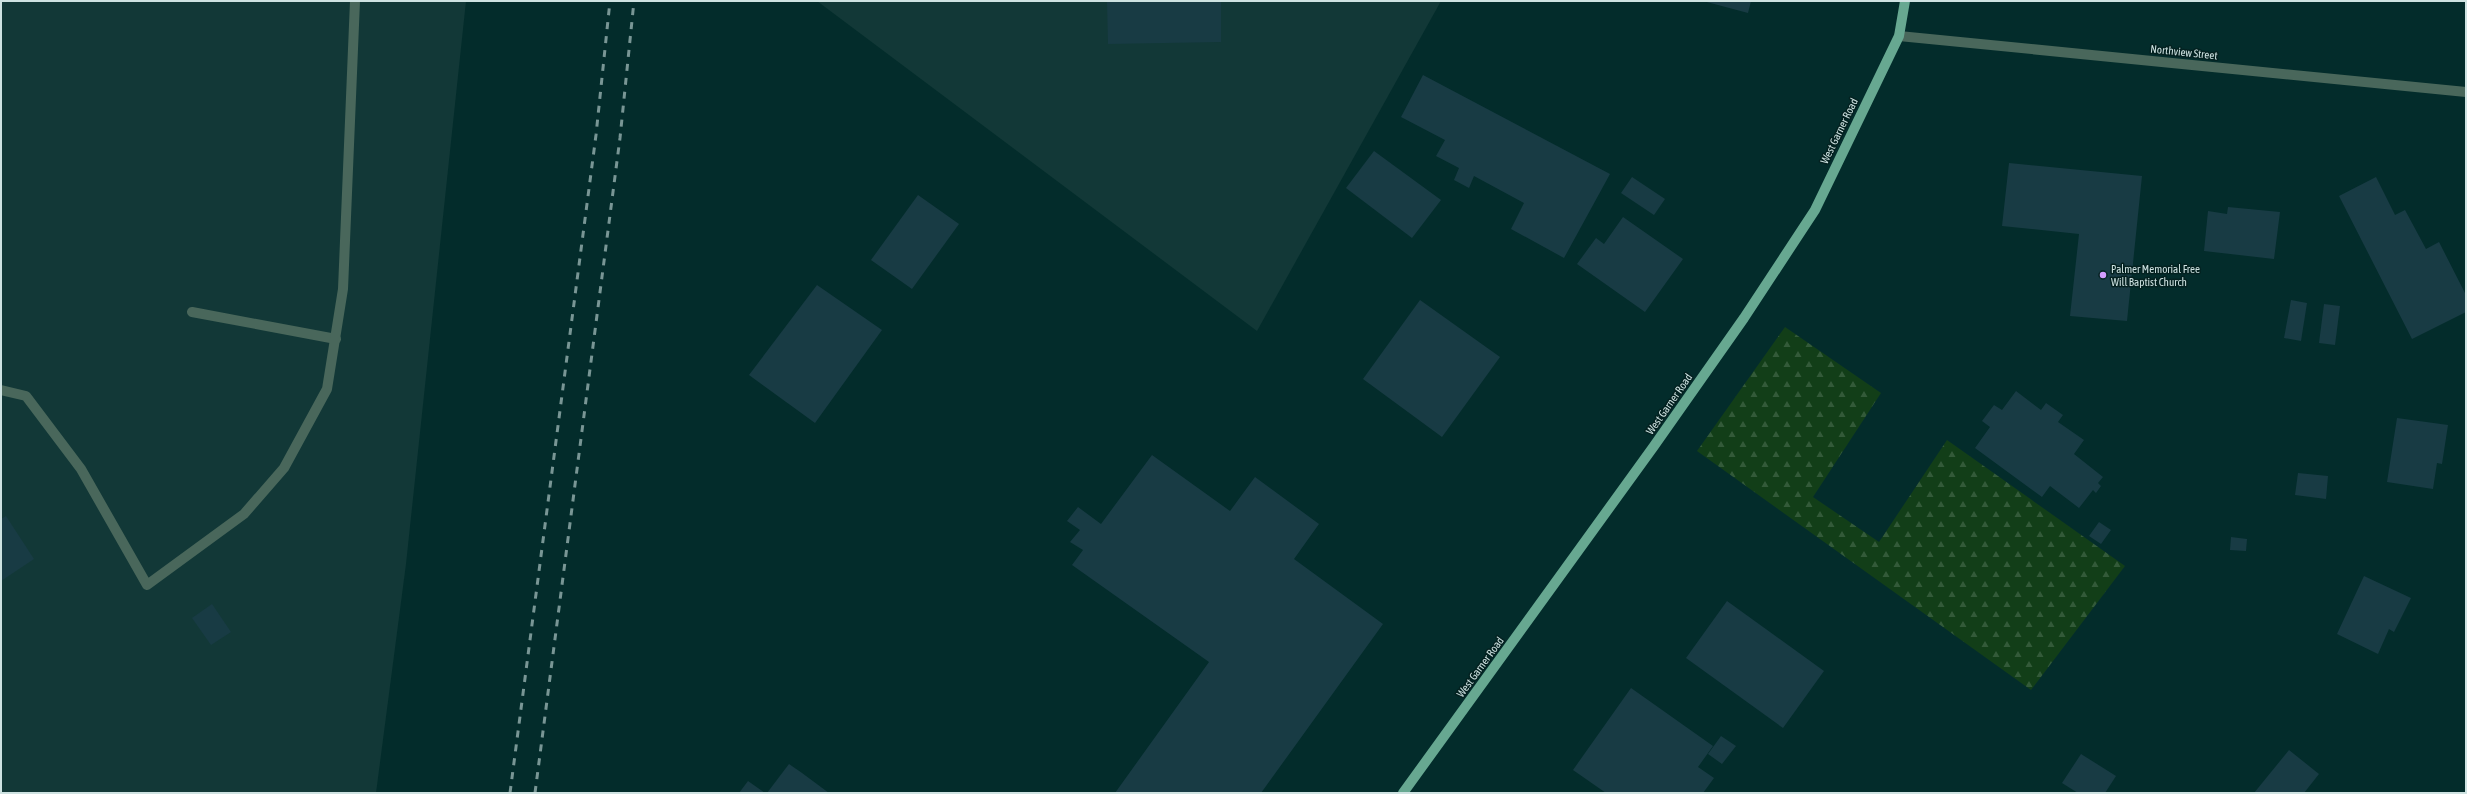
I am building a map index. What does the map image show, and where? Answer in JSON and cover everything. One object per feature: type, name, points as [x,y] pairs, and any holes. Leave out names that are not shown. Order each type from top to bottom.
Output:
[{"type":"main road","name":"West Garner Road","points":[[1404,793],[1654,446],[1777,267],[1814,210],[1899,36],[1905,1]]},
{"type":"street","points":[[1,390],[26,396],[81,469],[148,585],[244,514],[284,468],[327,390],[343,289],[355,1]]},
{"type":"street","name":"Northview Street","points":[[1899,36],[2466,92]]},
{"type":"street","points":[[192,312],[336,339]]},
{"type":"shaded area","points":[[1,1],[466,1],[406,564],[376,793],[1,793]]},
{"type":"shaded area","points":[[817,1],[1441,1],[1257,331]]},
{"type":"green space","points":[[1785,327],[1881,393],[1813,497],[1879,542],[1947,440],[2125,566],[2031,690],[1697,451]]},
{"type":"building","points":[[1107,1],[1221,1],[1221,42],[1108,44]]},
{"type":"building","points":[[1703,1],[1751,1],[1748,13]]},
{"type":"building","points":[[1423,75],[1610,174],[1564,258],[1511,229],[1524,203],[1474,176],[1469,188],[1454,180],[1459,168],[1436,156],[1445,140],[1401,117]]},
{"type":"building","points":[[1374,151],[1441,200],[1412,238],[1346,188]]},
{"type":"building","name":"Palmer Memorial Free Will Baptist Church","points":[[2009,163],[2142,176],[2127,321],[2070,316],[2079,234],[2002,226]]},
{"type":"building","points":[[1632,177],[1665,199],[1654,215],[1621,193]]},
{"type":"building","points":[[2376,177],[2395,215],[2405,210],[2426,249],[2439,242],[2466,295],[2466,312],[2412,339],[2339,196]]},
{"type":"building","points":[[918,195],[959,224],[912,289],[871,260]]},
{"type":"building","points":[[2228,207],[2280,212],[2274,259],[2204,251],[2208,211],[2227,214]]},
{"type":"building","points":[[1623,217],[1683,259],[1645,312],[1577,264],[1596,238],[1604,244]]},
{"type":"building","points":[[817,285],[882,330],[815,423],[749,375]]},
{"type":"building","points":[[1420,300],[1500,357],[1442,437],[1363,379]]},
{"type":"building","points":[[2291,300],[2307,303],[2301,341],[2284,338]]},
{"type":"building","points":[[2324,304],[2340,306],[2335,345],[2319,343]]},
{"type":"building","points":[[2016,391],[2041,410],[2046,403],[2063,415],[2058,422],[2084,440],[2074,454],[2103,477],[2098,483],[2101,486],[2096,493],[2093,490],[2079,508],[2050,486],[2042,497],[1975,448],[1990,427],[1982,421],[1994,405],[2002,410]]},
{"type":"building","points":[[2397,418],[2448,425],[2442,464],[2437,463],[2433,489],[2387,482]]},
{"type":"building","points":[[1152,455],[1230,511],[1255,477],[1319,524],[1294,559],[1383,624],[1261,793],[1115,793],[1209,662],[1072,565],[1083,550],[1070,542],[1080,530],[1067,521],[1078,507],[1101,524]]},
{"type":"building","points":[[2298,473],[2328,476],[2326,499],[2295,495]]},
{"type":"building","points":[[6,516],[34,559],[1,581],[1,519]]},
{"type":"building","points":[[2099,522],[2111,530],[2101,544],[2089,536]]},
{"type":"building","points":[[2231,537],[2247,539],[2246,551],[2230,550]]},
{"type":"building","points":[[2364,576],[2411,598],[2394,632],[2389,629],[2378,654],[2337,634]]},
{"type":"building","points":[[1727,601],[1824,671],[1783,728],[1686,658]]},
{"type":"building","points":[[212,604],[231,632],[211,645],[192,618]]},
{"type":"building","points":[[1631,688],[1713,746],[1698,767],[1714,778],[1703,793],[1606,793],[1573,770]]},
{"type":"building","points":[[1721,736],[1736,746],[1722,764],[1708,754]]},
{"type":"building","points":[[2289,750],[2319,774],[2304,793],[2254,793]]},
{"type":"building","points":[[2081,754],[2116,776],[2105,793],[2078,793],[2062,783]]},
{"type":"building","points":[[789,764],[802,773],[829,793],[767,793]]},
{"type":"building","points":[[748,781],[765,793],[739,793]]},
{"type":"railway","points":[[510,793],[596,135],[610,1]]},
{"type":"railway","points":[[535,793],[620,138],[634,1]]},
{"type":"place","name":"Palmer Memorial Free Will Baptist Church","points":[[2103,275]]}]
